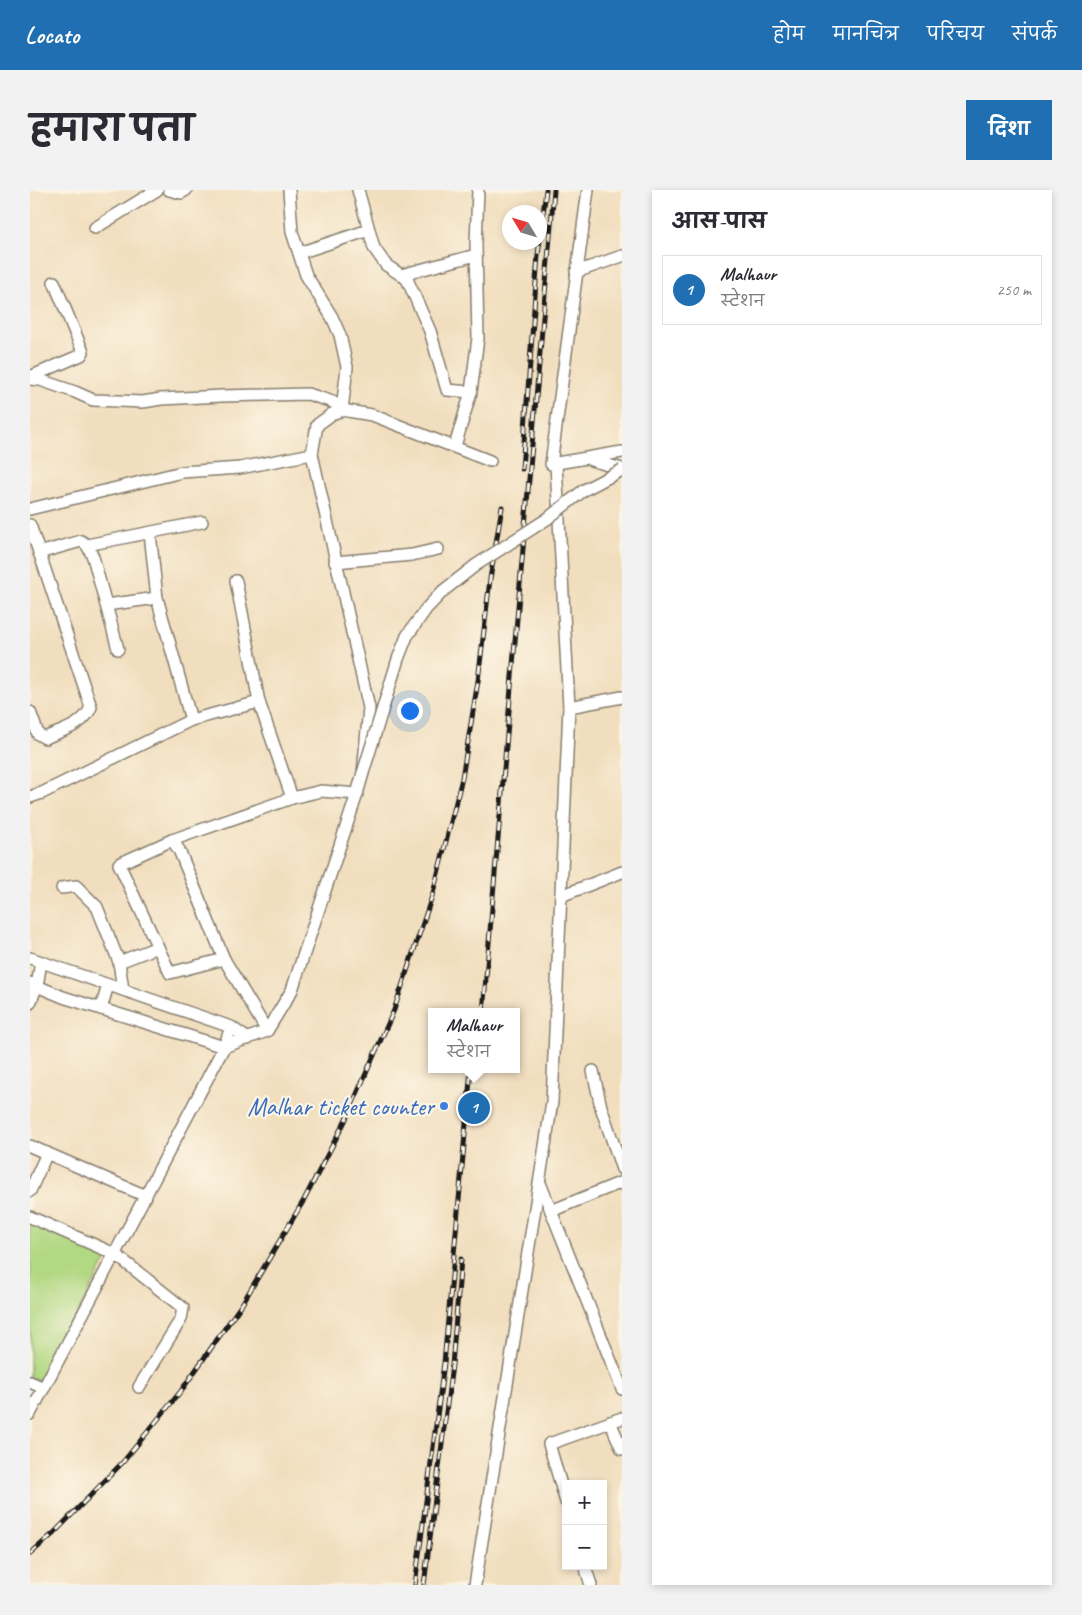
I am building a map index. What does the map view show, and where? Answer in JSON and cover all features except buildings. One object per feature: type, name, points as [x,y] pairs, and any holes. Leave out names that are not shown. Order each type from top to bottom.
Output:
[{"type":"street","points":[[95,228],[157,190]]},
{"type":"street","points":[[169,190],[181,193],[186,190]]},
{"type":"street","points":[[290,190],[292,232],[306,275],[332,317],[340,335],[347,367],[342,410]]},
{"type":"street","points":[[358,190],[374,248],[386,265],[407,279],[428,324],[447,390],[471,392]]},
{"type":"street","points":[[454,446],[471,392],[478,338],[476,255],[478,190]]},
{"type":"street","points":[[475,1585],[552,1102],[569,707],[554,464],[576,272],[588,190]]},
{"type":"street","points":[[299,253],[369,230]]},
{"type":"street","points":[[401,275],[476,255]]},
{"type":"street","points":[[576,272],[622,256]]},
{"type":"street","points":[[30,378],[81,355],[83,352],[54,282]]},
{"type":"street","points":[[30,378],[94,400],[143,402],[214,396],[308,394],[333,402],[342,410],[372,416],[490,461]]},
{"type":"street","points":[[342,410],[332,414],[317,425],[312,454],[370,708],[364,773]]},
{"type":"street","points":[[554,464],[622,452]]},
{"type":"street","points":[[30,509],[182,472],[240,468],[312,454]]},
{"type":"street","points":[[587,459],[622,470]]},
{"type":"street","points":[[34,985],[63,997],[224,1047],[266,1031],[292,990],[407,636],[426,609],[443,591],[476,565],[547,519],[584,490],[622,470]]},
{"type":"street","points":[[87,545],[202,522]]},
{"type":"street","points":[[30,525],[90,707],[87,715],[79,723],[45,738],[38,734],[30,712]]},
{"type":"street","points":[[150,532],[157,598],[191,720]]},
{"type":"street","points":[[38,553],[81,541],[87,545],[93,557],[118,649]]},
{"type":"street","points":[[336,562],[395,555],[412,555],[438,549]]},
{"type":"street","points":[[236,581],[260,702],[292,798]]},
{"type":"street","points":[[106,605],[157,598]]},
{"type":"street","points":[[569,707],[622,697]]},
{"type":"street","points":[[30,797],[42,793],[191,720],[260,702]]},
{"type":"street","points":[[224,959],[170,973],[119,864],[172,840],[292,798],[321,791],[357,794]]},
{"type":"street","points":[[172,840],[179,850],[224,959],[266,1031]]},
{"type":"street","points":[[561,896],[622,872]]},
{"type":"street","points":[[62,888],[76,886],[97,907],[119,962],[123,990]]},
{"type":"street","points":[[119,962],[158,948]]},
{"type":"street","points":[[30,958],[231,1027],[248,1039]]},
{"type":"street","points":[[30,1003],[41,962]]},
{"type":"street","points":[[100,1008],[108,985]]},
{"type":"street","points":[[30,1414],[224,1047],[231,1027]]},
{"type":"street","points":[[592,1071],[601,1107],[622,1169]]},
{"type":"street","points":[[30,1146],[146,1196]]},
{"type":"street","points":[[30,1191],[47,1154]]},
{"type":"street","points":[[540,1182],[622,1389]]},
{"type":"street","points":[[551,1211],[622,1182]]},
{"type":"street","points":[[30,1217],[114,1254],[183,1308],[181,1319],[138,1387]]},
{"type":"street","points":[[30,1382],[44,1388]]},
{"type":"street","points":[[562,1488],[549,1444],[622,1418]]},
{"type":"street","points":[[610,1422],[622,1449]]},
{"type":"street","points":[[586,1570],[591,1585]]},
{"type":"green space","points":[[30,1222],[108,1256],[41,1382],[30,1377]]},
{"type":"railway","points":[[522,469],[538,255],[546,190]]},
{"type":"railway","points":[[483,1008],[554,190]]},
{"type":"railway","points":[[30,1554],[54,1533],[123,1462],[181,1391],[242,1304],[304,1200],[345,1121],[394,1010],[433,893],[462,778],[478,681],[490,579],[502,507]]},
{"type":"railway","points":[[415,1585],[444,1363],[471,1073]]},
{"type":"railway","points":[[424,1585],[452,1365],[461,1259]]},
{"type":"place","name":"Malhar ticket counter","points":[[444,1106]]},
{"type":"place","name":"Malhaur","points":[[474,1108]]}]
